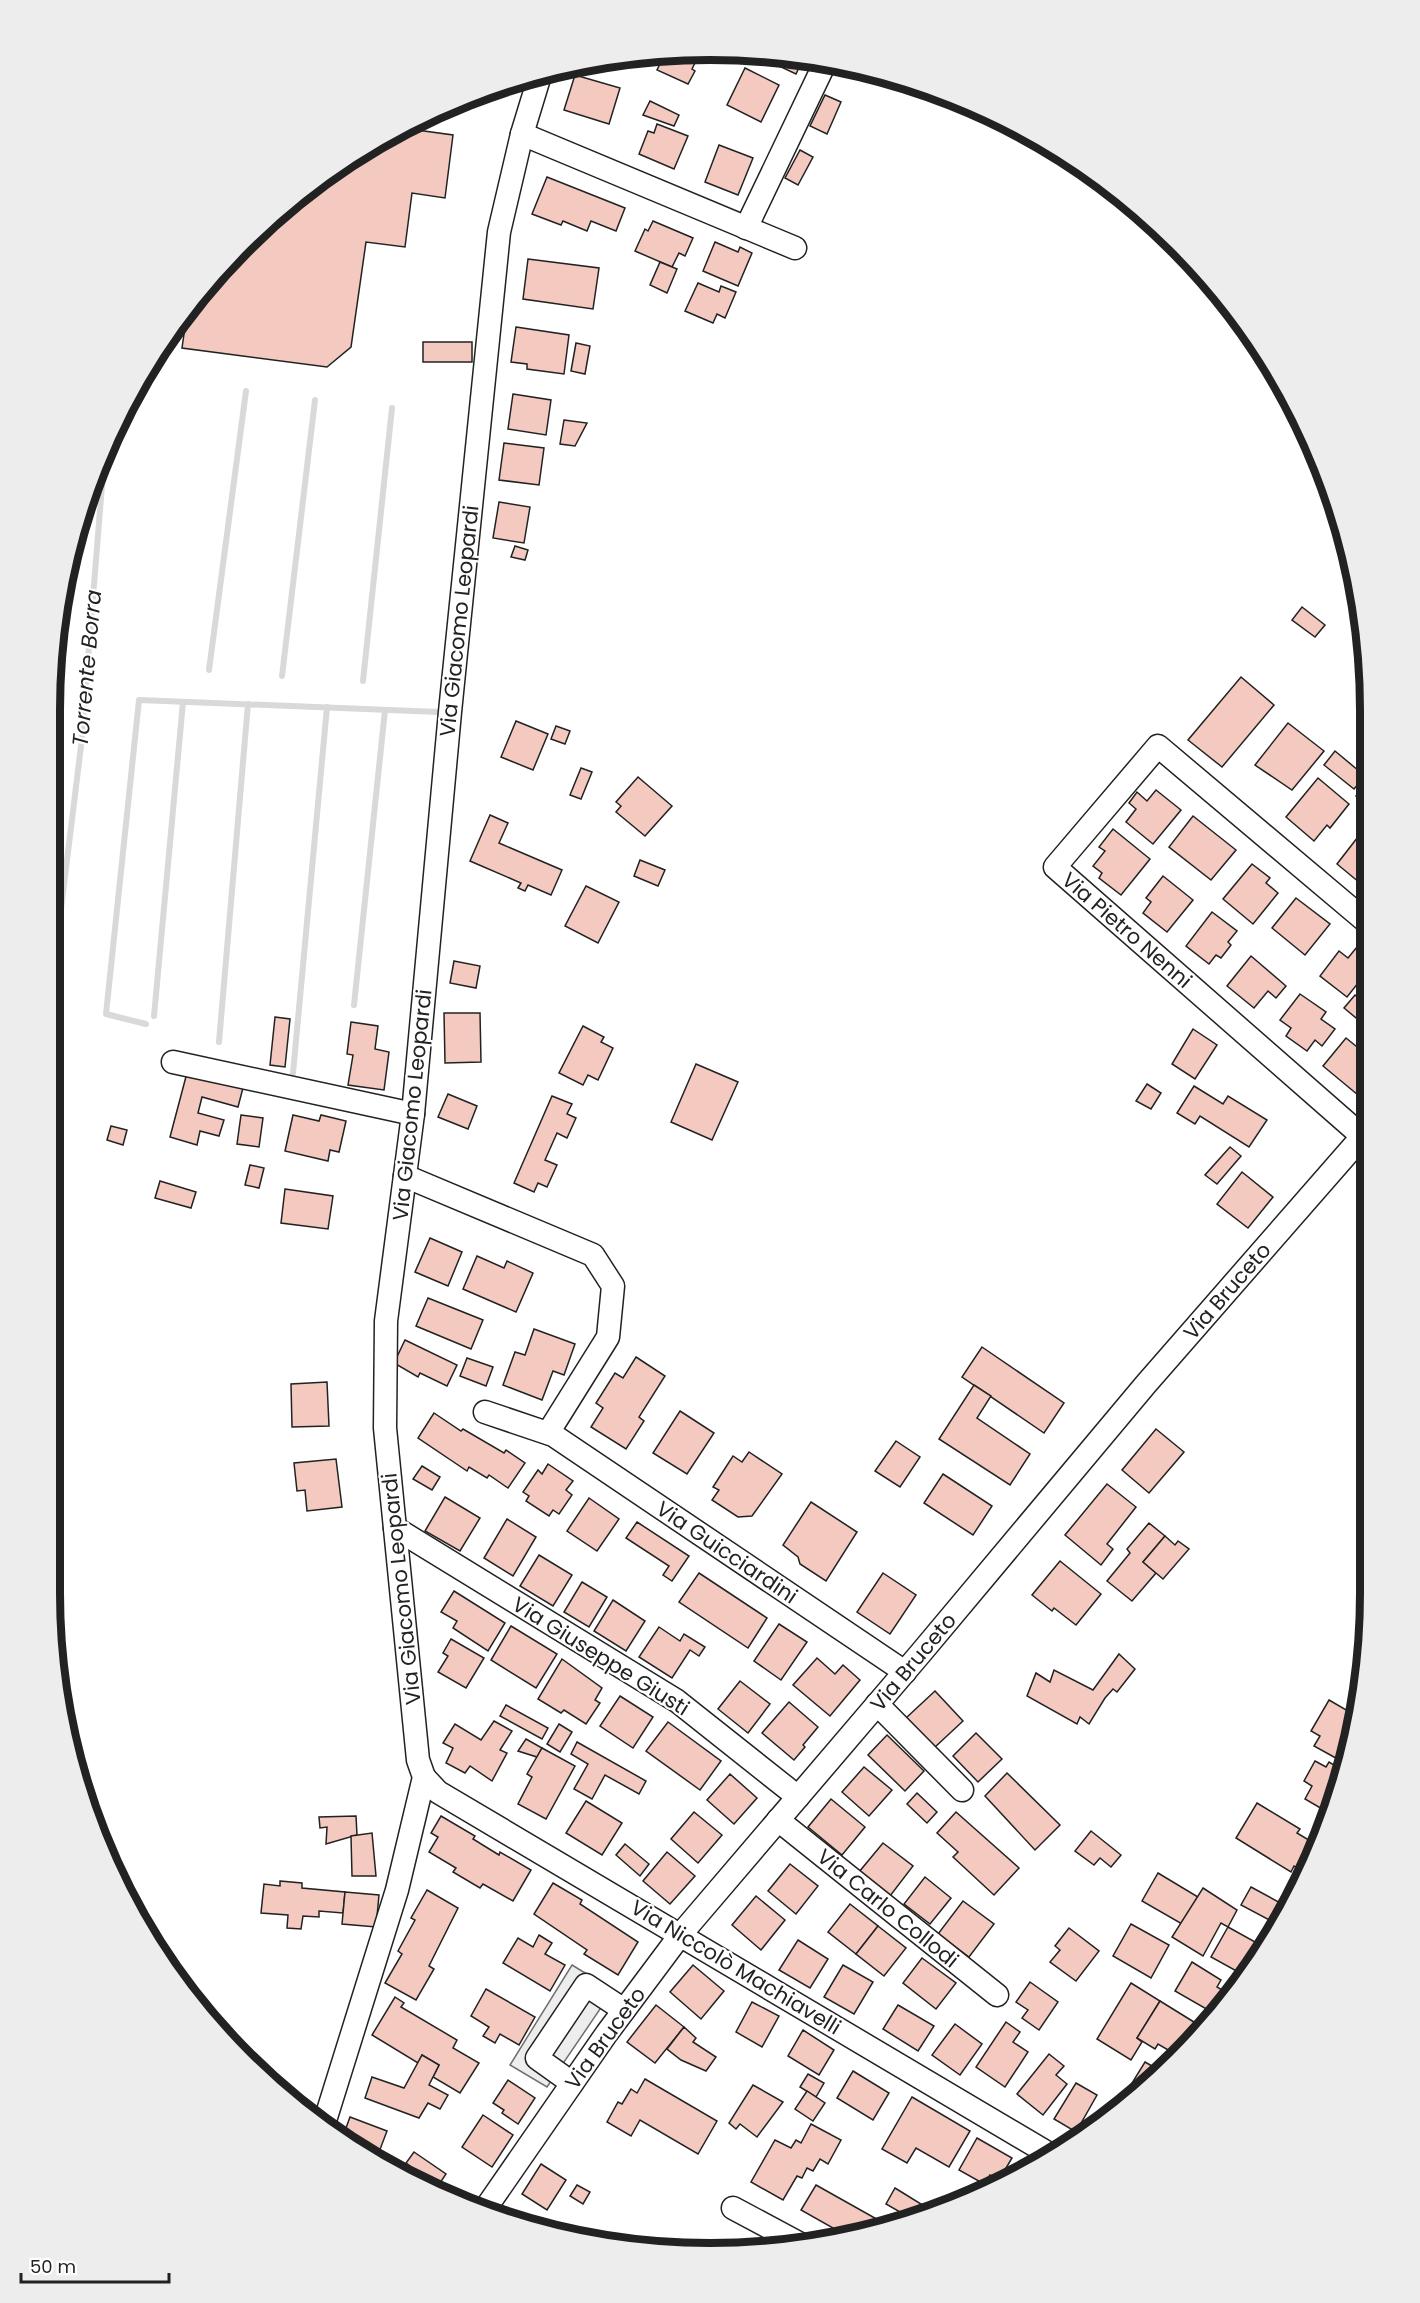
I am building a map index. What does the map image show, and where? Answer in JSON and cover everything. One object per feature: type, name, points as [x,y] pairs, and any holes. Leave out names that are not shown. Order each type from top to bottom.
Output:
[{"type":"street","points":[[747,228],[822,70]]},
{"type":"street","name":"Via Giacomo Leopardi","points":[[326,2117],[397,1890],[424,1777],[418,1761],[385,1428],[386,1321],[413,1114],[450,712],[499,232],[522,134],[537,83]]},
{"type":"street","points":[[522,134],[795,248]]},
{"type":"street","name":"Via Pietro Nenni","points":[[1360,916],[1158,746],[1055,867],[1360,1129]]},
{"type":"street","points":[[173,1062],[413,1114]]},
{"type":"street","name":"Via Bruceto","points":[[488,2204],[624,2010],[681,1934],[905,1672],[1146,1384],[1360,1139]]},
{"type":"street","points":[[405,1176],[593,1255],[614,1286],[608,1337],[548,1433]]},
{"type":"street","name":"Via Guicciardini","points":[[486,1412],[548,1433],[905,1672]]},
{"type":"street","name":"Via Giuseppe Giusti","points":[[395,1528],[677,1701],[798,1797]]},
{"type":"street","points":[[877,1704],[962,1790]]},
{"type":"street","name":"Via Niccolò Machiavelli","points":[[424,1777],[438,1792],[1044,2151]]},
{"type":"street","name":"Via Carlo Collodi","points":[[778,1820],[998,1995]]},
{"type":"street","points":[[572,2083],[537,2058],[586,1985],[624,2010]]},
{"type":"street","points":[[733,2208],[789,2238]]},
{"type":"shaded area","points":[[572,1965],[613,1990],[547,2087],[510,2065]]},
{"type":"building","points":[[696,60],[692,69],[695,71],[688,84],[657,70],[661,62]]},
{"type":"building","points":[[773,63],[799,67],[796,74]]},
{"type":"building","points":[[745,68],[779,85],[761,122],[727,105]]},
{"type":"building","points":[[575,75],[620,88],[609,124],[564,110]]},
{"type":"building","points":[[825,95],[841,102],[827,134],[810,126]]},
{"type":"building","points":[[650,101],[679,115],[674,126],[643,115]]},
{"type":"building","points":[[657,124],[688,136],[674,169],[639,154],[648,131],[654,133]]},
{"type":"building","points":[[417,130],[453,135],[445,198],[412,193],[405,247],[366,242],[351,347],[327,367],[182,348],[185,327],[221,281],[281,221],[314,194],[385,147]]},
{"type":"building","points":[[719,145],[753,158],[738,195],[705,182]]},
{"type":"building","points":[[800,150],[813,157],[798,185],[785,178]]},
{"type":"building","points":[[547,177],[625,208],[616,231],[591,221],[587,231],[563,221],[561,225],[532,214]]},
{"type":"building","points":[[653,221],[693,238],[685,256],[679,253],[672,267],[635,251],[645,229],[648,231]]},
{"type":"building","points":[[715,242],[738,252],[740,247],[752,253],[738,286],[703,271]]},
{"type":"building","points":[[528,259],[599,268],[593,309],[523,299]]},
{"type":"building","points":[[660,262],[677,269],[667,293],[650,285]]},
{"type":"building","points":[[698,283],[719,292],[721,286],[736,292],[725,318],[717,314],[713,323],[685,311]]},
{"type":"building","points":[[516,327],[569,335],[564,374],[527,369],[527,364],[511,362]]},
{"type":"building","points":[[423,342],[472,342],[472,362],[423,362]]},
{"type":"building","points":[[576,343],[590,346],[585,374],[571,371]]},
{"type":"building","points":[[513,394],[551,400],[546,435],[508,429]]},
{"type":"building","points":[[564,420],[587,423],[575,446],[560,444]]},
{"type":"building","points":[[504,443],[544,448],[539,485],[499,480]]},
{"type":"building","points":[[499,502],[530,507],[524,543],[493,538]]},
{"type":"building","points":[[515,546],[528,550],[525,560],[511,557]]},
{"type":"building","points":[[1302,607],[1325,625],[1315,637],[1292,620]]},
{"type":"building","points":[[1241,677],[1274,705],[1222,767],[1188,740]]},
{"type":"building","points":[[516,721],[548,734],[533,770],[501,757]]},
{"type":"building","points":[[1288,723],[1324,751],[1292,790],[1255,765]]},
{"type":"building","points":[[556,726],[570,731],[565,744],[551,739]]},
{"type":"building","points":[[1335,751],[1360,772],[1360,782],[1354,789],[1324,765]]},
{"type":"building","points":[[581,768],[592,772],[581,799],[570,795]]},
{"type":"building","points":[[638,777],[672,806],[645,836],[616,812],[621,806],[616,802]]},
{"type":"building","points":[[1318,778],[1349,804],[1330,828],[1327,825],[1314,841],[1286,817]]},
{"type":"building","points":[[1156,790],[1181,810],[1153,844],[1126,822],[1136,809],[1129,803],[1137,792],[1147,801]]},
{"type":"building","points":[[490,815],[508,823],[499,843],[562,870],[551,895],[528,885],[525,891],[518,888],[521,883],[470,861]]},
{"type":"building","points":[[1193,816],[1236,850],[1211,880],[1169,847]]},
{"type":"building","points":[[1113,829],[1150,859],[1121,895],[1099,878],[1102,873],[1093,866],[1105,851],[1099,847]]},
{"type":"building","points":[[1360,834],[1360,883],[1337,864]]},
{"type":"building","points":[[640,860],[665,870],[658,886],[634,876]]},
{"type":"building","points":[[1252,864],[1270,878],[1266,883],[1278,893],[1253,924],[1223,899]]},
{"type":"building","points":[[1163,876],[1193,900],[1167,932],[1143,913],[1151,902],[1146,898]]},
{"type":"building","points":[[586,886],[619,902],[598,943],[565,926]]},
{"type":"building","points":[[1296,898],[1330,924],[1305,955],[1272,928]]},
{"type":"building","points":[[1212,912],[1237,931],[1228,942],[1231,945],[1221,958],[1216,955],[1209,964],[1186,946]]},
{"type":"building","points":[[1357,947],[1360,949],[1360,981],[1347,997],[1320,976],[1339,951],[1348,958]]},
{"type":"building","points":[[1251,956],[1286,986],[1276,998],[1268,991],[1254,1008],[1227,986]]},
{"type":"building","points":[[454,961],[480,966],[476,988],[450,983]]},
{"type":"building","points":[[1300,994],[1326,1012],[1321,1019],[1335,1029],[1322,1046],[1315,1040],[1307,1051],[1286,1036],[1291,1028],[1280,1020]]},
{"type":"building","points":[[1355,995],[1360,999],[1360,1021],[1344,1008]]},
{"type":"building","points":[[444,1013],[480,1013],[481,1062],[445,1063]]},
{"type":"building","points":[[275,1017],[290,1019],[285,1067],[270,1065]]},
{"type":"building","points":[[351,1022],[378,1026],[375,1049],[389,1052],[384,1090],[348,1085],[353,1055],[347,1054]]},
{"type":"building","points":[[583,1026],[604,1037],[601,1042],[613,1048],[598,1080],[588,1075],[583,1085],[559,1073]]},
{"type":"building","points":[[1193,1029],[1217,1045],[1195,1079],[1172,1064]]},
{"type":"building","points":[[1346,1038],[1360,1049],[1360,1092],[1358,1095],[1323,1066]]},
{"type":"building","points":[[696,1064],[738,1082],[712,1140],[671,1122]]},
{"type":"building","points":[[188,1069],[244,1084],[238,1107],[202,1097],[198,1113],[224,1120],[219,1136],[200,1131],[197,1145],[170,1137]]},
{"type":"building","points":[[1147,1084],[1161,1093],[1151,1109],[1136,1101]]},
{"type":"building","points":[[1194,1086],[1223,1104],[1228,1096],[1267,1120],[1249,1147],[1200,1116],[1195,1124],[1177,1113]]},
{"type":"building","points":[[448,1094],[477,1106],[468,1129],[438,1117]]},
{"type":"building","points":[[552,1096],[572,1104],[567,1114],[576,1118],[567,1138],[557,1133],[545,1160],[557,1165],[547,1187],[538,1183],[534,1192],[514,1183]]},
{"type":"building","points":[[241,1115],[263,1118],[259,1147],[237,1144]]},
{"type":"building","points":[[293,1115],[319,1121],[321,1115],[346,1121],[339,1152],[330,1150],[328,1161],[285,1151]]},
{"type":"building","points":[[111,1126],[127,1130],[123,1145],[107,1140]]},
{"type":"building","points":[[1230,1147],[1241,1156],[1217,1184],[1205,1175]]},
{"type":"building","points":[[250,1165],[264,1168],[259,1188],[245,1185]]},
{"type":"building","points":[[1242,1172],[1273,1197],[1248,1228],[1217,1204]]},
{"type":"building","points":[[160,1181],[196,1192],[191,1208],[155,1198]]},
{"type":"building","points":[[285,1189],[333,1196],[328,1229],[281,1223]]},
{"type":"building","points":[[430,1238],[462,1252],[448,1286],[415,1272]]},
{"type":"building","points":[[477,1256],[504,1268],[507,1261],[533,1273],[516,1312],[463,1289]]},
{"type":"building","points":[[428,1298],[483,1320],[471,1349],[416,1326]]},
{"type":"building","points":[[534,1329],[575,1344],[564,1375],[553,1371],[542,1400],[503,1385],[515,1352],[525,1355]]},
{"type":"building","points":[[405,1340],[457,1365],[447,1386],[420,1373],[418,1377],[394,1363]]},
{"type":"building","points":[[982,1347],[1064,1403],[1044,1433],[962,1377]]},
{"type":"building","points":[[636,1357],[665,1376],[639,1417],[644,1421],[626,1449],[591,1427],[603,1408],[596,1403],[615,1373],[623,1378]]},
{"type":"building","points":[[467,1358],[493,1367],[486,1386],[460,1376]]},
{"type":"building","points":[[327,1382],[329,1426],[292,1427],[291,1384]]},
{"type":"building","points":[[974,1385],[991,1396],[977,1418],[1030,1454],[1010,1485],[939,1439]]},
{"type":"building","points":[[680,1411],[714,1433],[687,1474],[653,1453]]},
{"type":"building","points":[[434,1413],[461,1431],[463,1429],[504,1453],[506,1450],[525,1463],[508,1488],[489,1475],[487,1478],[469,1467],[467,1471],[418,1438]]},
{"type":"building","points":[[1156,1429],[1184,1452],[1149,1493],[1122,1470]]},
{"type":"building","points":[[896,1441],[920,1457],[900,1487],[875,1471]]},
{"type":"building","points":[[749,1452],[782,1474],[752,1516],[738,1517],[712,1500],[719,1490],[713,1487],[733,1456],[742,1462]]},
{"type":"building","points":[[336,1459],[342,1507],[307,1511],[305,1490],[297,1491],[294,1463]]},
{"type":"building","points":[[548,1464],[573,1481],[566,1490],[572,1495],[559,1514],[553,1510],[549,1516],[526,1501],[529,1496],[523,1492],[538,1470],[542,1474]]},
{"type":"building","points":[[422,1466],[440,1477],[432,1490],[413,1479]]},
{"type":"building","points":[[943,1474],[992,1506],[973,1535],[924,1503]]},
{"type":"building","points":[[1107,1484],[1136,1507],[1107,1544],[1113,1549],[1101,1565],[1065,1535]]},
{"type":"building","points":[[445,1497],[480,1518],[460,1551],[425,1531]]},
{"type":"building","points":[[589,1498],[619,1519],[597,1551],[567,1531]]},
{"type":"building","points":[[811,1502],[857,1532],[826,1581],[800,1564],[798,1557],[783,1545]]},
{"type":"building","points":[[507,1519],[536,1537],[513,1576],[484,1558]]},
{"type":"building","points":[[637,1522],[689,1556],[672,1581],[663,1575],[669,1566],[626,1538]]},
{"type":"building","points":[[1149,1523],[1165,1536],[1143,1562],[1156,1573],[1132,1601],[1107,1581],[1130,1553],[1127,1549]]},
{"type":"building","points":[[1165,1536],[1175,1545],[1178,1541],[1189,1549],[1163,1579],[1143,1562]]},
{"type":"building","points":[[539,1555],[572,1575],[553,1606],[520,1586]]},
{"type":"building","points":[[1060,1561],[1101,1594],[1076,1625],[1054,1608],[1052,1611],[1032,1595]]},
{"type":"building","points":[[699,1573],[767,1618],[748,1648],[679,1602]]},
{"type":"building","points":[[883,1573],[916,1595],[890,1634],[857,1612]]},
{"type":"building","points":[[582,1582],[607,1597],[589,1627],[564,1612]]},
{"type":"building","points":[[454,1591],[505,1623],[488,1651],[453,1628],[457,1621],[441,1612]]},
{"type":"building","points":[[613,1600],[645,1621],[626,1651],[594,1631]]},
{"type":"building","points":[[779,1624],[807,1642],[781,1680],[754,1661]]},
{"type":"building","points":[[511,1626],[557,1654],[536,1688],[491,1660]]},
{"type":"building","points":[[659,1627],[680,1641],[684,1634],[705,1647],[699,1656],[690,1650],[672,1678],[639,1657]]},
{"type":"building","points":[[451,1639],[484,1658],[466,1688],[438,1672],[448,1656],[443,1653]]},
{"type":"building","points":[[1119,1654],[1135,1669],[1117,1692],[1113,1689],[1105,1698],[1089,1724],[1080,1717],[1077,1724],[1027,1696],[1036,1673],[1050,1682],[1054,1670],[1093,1690]]},
{"type":"building","points":[[817,1658],[835,1674],[843,1665],[860,1680],[830,1716],[793,1685]]},
{"type":"building","points":[[562,1659],[602,1688],[595,1700],[600,1703],[586,1724],[564,1710],[561,1713],[538,1699]]},
{"type":"building","points":[[740,1681],[770,1704],[748,1733],[718,1709]]},
{"type":"building","points":[[935,1691],[963,1721],[934,1748],[906,1718]]},
{"type":"building","points":[[620,1696],[653,1717],[633,1748],[600,1726]]},
{"type":"building","points":[[1329,1700],[1349,1712],[1338,1759],[1314,1746],[1320,1736],[1311,1731]]},
{"type":"building","points":[[789,1702],[818,1727],[794,1760],[762,1733]]},
{"type":"building","points":[[506,1705],[548,1728],[542,1739],[500,1716]]},
{"type":"building","points":[[494,1721],[512,1731],[500,1750],[507,1753],[492,1781],[470,1766],[465,1773],[446,1763],[453,1748],[443,1743],[455,1724],[481,1740]]},
{"type":"building","points":[[668,1722],[721,1761],[700,1790],[646,1751]]},
{"type":"building","points":[[559,1724],[572,1732],[560,1752],[547,1744]]},
{"type":"building","points":[[976,1733],[1002,1759],[978,1782],[953,1756]]},
{"type":"building","points":[[887,1735],[924,1771],[905,1791],[868,1755]]},
{"type":"building","points":[[526,1739],[542,1748],[537,1757],[518,1751]]},
{"type":"building","points":[[577,1742],[646,1781],[639,1794],[605,1775],[592,1799],[574,1789],[588,1764],[571,1754]]},
{"type":"building","points":[[542,1748],[575,1766],[546,1819],[518,1804],[532,1777],[527,1774]]},
{"type":"building","points":[[1315,1761],[1326,1767],[1329,1762],[1336,1766],[1323,1810],[1305,1799],[1312,1786],[1304,1781]]},
{"type":"building","points":[[864,1767],[892,1790],[869,1816],[842,1792]]},
{"type":"building","points":[[1007,1773],[1060,1825],[1035,1850],[985,1796]]},
{"type":"building","points":[[730,1774],[757,1798],[734,1824],[707,1800]]},
{"type":"building","points":[[917,1793],[937,1812],[927,1823],[907,1804]]},
{"type":"building","points":[[831,1799],[865,1827],[842,1855],[808,1827]]},
{"type":"building","points":[[586,1801],[622,1823],[602,1855],[566,1833]]},
{"type":"building","points":[[1257,1803],[1300,1829],[1297,1833],[1311,1842],[1298,1869],[1294,1866],[1291,1872],[1236,1838]]},
{"type":"building","points":[[694,1812],[722,1835],[698,1863],[671,1839]]},
{"type":"building","points":[[956,1812],[1019,1868],[994,1895],[953,1857],[958,1852],[937,1833]]},
{"type":"building","points":[[356,1816],[357,1835],[326,1844],[327,1827],[320,1828],[319,1817]]},
{"type":"building","points":[[441,1816],[475,1836],[473,1839],[499,1855],[500,1852],[531,1870],[513,1901],[483,1884],[480,1888],[453,1872],[456,1868],[429,1852],[438,1837],[431,1833]]},
{"type":"building","points":[[1091,1831],[1121,1855],[1111,1867],[1100,1858],[1094,1865],[1075,1851]]},
{"type":"building","points":[[372,1833],[376,1876],[352,1876],[351,1836]]},
{"type":"building","points":[[883,1843],[913,1866],[890,1896],[859,1872]]},
{"type":"building","points":[[625,1844],[649,1864],[640,1876],[616,1855]]},
{"type":"building","points":[[667,1852],[695,1876],[670,1904],[643,1881]]},
{"type":"building","points":[[790,1864],[818,1886],[796,1914],[768,1891]]},
{"type":"building","points":[[1158,1873],[1198,1897],[1182,1924],[1142,1901]]},
{"type":"building","points":[[925,1877],[951,1898],[930,1924],[904,1904]]},
{"type":"building","points":[[280,1881],[302,1883],[302,1888],[345,1892],[343,1913],[319,1911],[319,1917],[303,1916],[301,1929],[287,1928],[288,1915],[261,1913],[264,1884],[280,1886]]},
{"type":"building","points":[[553,1883],[582,1900],[580,1904],[638,1942],[618,1975],[584,1954],[587,1950],[534,1914]]},
{"type":"building","points":[[1251,1887],[1281,1903],[1271,1921],[1241,1905]]},
{"type":"building","points":[[1203,1888],[1237,1910],[1228,1927],[1221,1923],[1203,1956],[1172,1937]]},
{"type":"building","points":[[427,1890],[458,1908],[429,1966],[434,1969],[416,2000],[385,1983],[402,1954],[398,1951],[415,1920],[411,1918]]},
{"type":"building","points":[[345,1892],[379,1895],[376,1927],[342,1924]]},
{"type":"building","points":[[756,1896],[785,1920],[761,1950],[732,1925]]},
{"type":"building","points":[[963,1901],[994,1924],[969,1957],[938,1934]]},
{"type":"building","points":[[850,1904],[878,1926],[856,1954],[828,1932]]},
{"type":"building","points":[[1131,1924],[1169,1945],[1151,1978],[1113,1956]]},
{"type":"building","points":[[878,1926],[906,1948],[884,1976],[856,1954]]},
{"type":"building","points":[[1228,1927],[1257,1943],[1238,1972],[1211,1957]]},
{"type":"building","points":[[1069,1928],[1099,1951],[1076,1981],[1050,1962],[1060,1950],[1055,1946]]},
{"type":"building","points":[[539,1935],[552,1943],[545,1954],[565,1965],[550,1991],[503,1963],[518,1938],[533,1947]]},
{"type":"building","points":[[798,1940],[828,1959],[810,1988],[779,1970]]},
{"type":"building","points":[[922,1958],[956,1983],[936,2009],[903,1983]]},
{"type":"building","points":[[1192,1962],[1221,1980],[1217,1987],[1224,1991],[1209,2010],[1175,1991]]},
{"type":"building","points":[[693,1965],[724,1991],[701,2019],[670,1992]]},
{"type":"building","points":[[843,1965],[873,1982],[854,2014],[824,1997]]},
{"type":"building","points":[[1030,1982],[1058,2002],[1039,2030],[1022,2018],[1028,2010],[1016,2002]]},
{"type":"building","points":[[1131,1983],[1160,2001],[1137,2038],[1142,2042],[1131,2060],[1097,2039]]},
{"type":"building","points":[[486,1989],[535,2017],[519,2045],[500,2034],[495,2043],[483,2036],[489,2027],[471,2016]]},
{"type":"building","points":[[395,1997],[404,2003],[401,2007],[457,2040],[453,2048],[479,2063],[460,2093],[433,2077],[439,2065],[422,2055],[418,2063],[372,2035]]},
{"type":"building","points":[[1160,2001],[1197,2024],[1171,2052],[1158,2044],[1155,2049],[1137,2038]]},
{"type":"building","points":[[752,2002],[779,2016],[762,2047],[736,2032]]},
{"type":"building","points":[[656,2005],[684,2027],[655,2063],[627,2042]]},
{"type":"building","points":[[898,2005],[934,2026],[918,2051],[883,2029]]},
{"type":"building","points":[[1006,2022],[1020,2032],[1013,2042],[1028,2052],[1005,2087],[976,2067]]},
{"type":"building","points":[[955,2024],[982,2044],[960,2075],[932,2055]]},
{"type":"building","points":[[684,2027],[696,2038],[693,2042],[716,2057],[706,2071],[681,2060],[667,2049]]},
{"type":"building","points":[[803,2030],[834,2050],[819,2075],[788,2056]]},
{"type":"building","points":[[1049,2054],[1064,2066],[1056,2075],[1067,2084],[1043,2115],[1017,2094]]},
{"type":"building","points":[[422,2055],[439,2065],[429,2085],[448,2095],[440,2109],[428,2103],[419,2118],[365,2098],[372,2077],[404,2088]]},
{"type":"building","points":[[1145,2062],[1155,2067],[1139,2082],[1126,2093]]},
{"type":"building","points":[[853,2071],[889,2093],[873,2120],[837,2098]]},
{"type":"building","points":[[808,2074],[824,2083],[816,2097],[800,2087]]},
{"type":"building","points":[[645,2079],[717,2121],[698,2154],[640,2120],[631,2136],[607,2122],[618,2102],[622,2104],[631,2089],[637,2093]]},
{"type":"building","points":[[508,2080],[535,2098],[518,2124],[502,2113],[504,2110],[493,2103]]},
{"type":"building","points":[[1076,2083],[1097,2095],[1078,2128],[1074,2131],[1054,2119]]},
{"type":"building","points":[[753,2085],[783,2102],[757,2137],[740,2124],[736,2129],[729,2123]]},
{"type":"building","points":[[807,2091],[825,2103],[813,2121],[795,2109]]},
{"type":"building","points":[[912,2097],[970,2131],[949,2167],[916,2148],[907,2163],[882,2149]]},
{"type":"building","points":[[483,2115],[513,2135],[492,2167],[462,2147]]},
{"type":"building","points":[[350,2117],[387,2131],[379,2152],[345,2130]]},
{"type":"building","points":[[811,2124],[841,2140],[828,2164],[820,2159],[813,2171],[807,2168],[802,2178],[797,2176],[783,2200],[751,2182],[775,2140],[791,2148],[796,2140],[801,2143]]},
{"type":"building","points":[[977,2138],[1012,2158],[1003,2173],[994,2177],[990,2175],[982,2183],[959,2170]]},
{"type":"building","points":[[414,2152],[446,2174],[439,2184],[410,2169],[411,2167],[406,2163]]},
{"type":"building","points":[[541,2164],[566,2180],[547,2210],[522,2194]]},
{"type":"building","points":[[577,2185],[590,2192],[583,2204],[570,2196]]},
{"type":"building","points":[[816,2185],[879,2221],[838,2231],[801,2210]]},
{"type":"building","points":[[895,2188],[921,2204],[918,2209],[903,2214],[886,2204]]},
{"type":"waterway","points":[[209,670],[246,391]]},
{"type":"waterway","points":[[282,676],[315,400]]},
{"type":"waterway","points":[[363,681],[392,408]]},
{"type":"waterway","name":"Torrente Borra","points":[[60,917],[81,746],[103,478]]},
{"type":"waterway","points":[[146,1024],[106,1014],[139,700],[439,712]]},
{"type":"waterway","points":[[154,1016],[183,702]]},
{"type":"waterway","points":[[219,1042],[248,704]]},
{"type":"waterway","points":[[293,1073],[327,707]]},
{"type":"waterway","points":[[354,1005],[385,710]]}]
